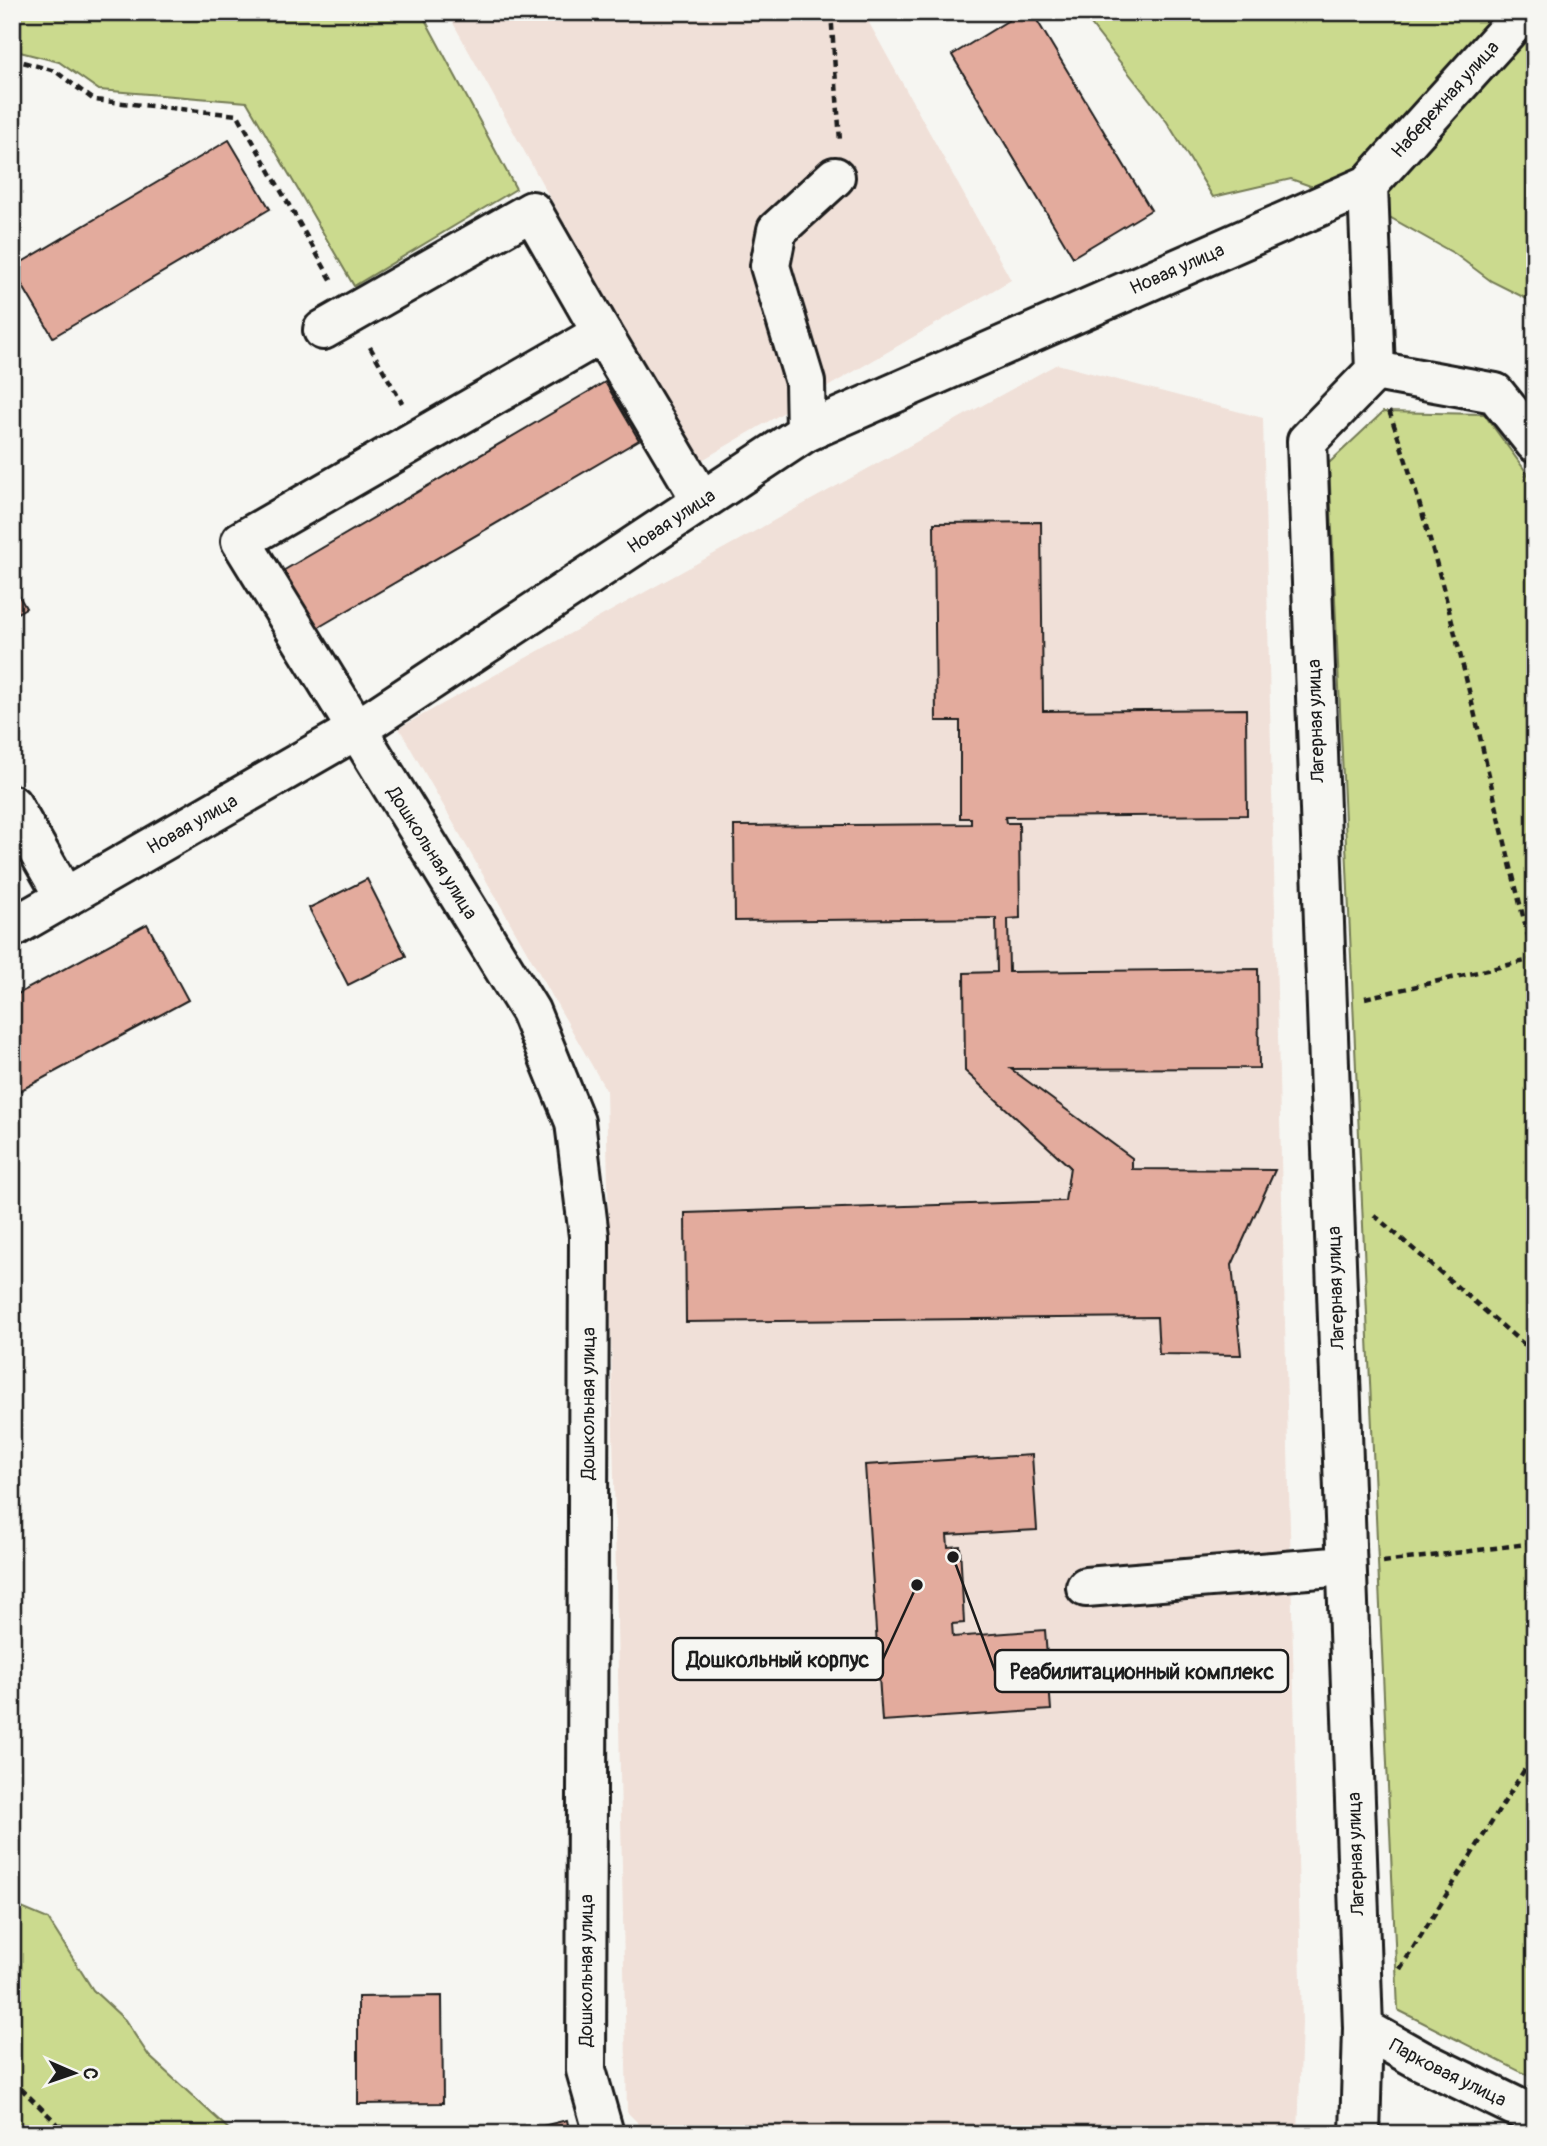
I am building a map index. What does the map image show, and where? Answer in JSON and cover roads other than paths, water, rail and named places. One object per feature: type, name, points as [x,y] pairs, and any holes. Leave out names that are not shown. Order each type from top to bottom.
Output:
[{"type":"street","name":"Набережная улица","points":[[1368,185],[1524,12]]},
{"type":"street","points":[[806,432],[805,382],[770,266],[777,230],[835,177]]},
{"type":"street","points":[[1368,185],[1375,371],[1495,393],[1535,443]]},
{"type":"street","name":"Новая улица","points":[[12,928],[356,730],[806,432],[1368,185]]},
{"type":"street","points":[[337,322],[531,211],[702,501]]},
{"type":"street","name":"Дошкольная улица","points":[[603,333],[241,541],[530,1011],[575,1122],[589,1236],[586,2070],[604,2134]]},
{"type":"street","name":"Лагерная улица","points":[[1360,2134],[1363,2028],[1307,441],[1375,371]]},
{"type":"street","points":[[12,805],[65,898]]},
{"type":"street","points":[[1086,1587],[1346,1566]]},
{"type":"street","name":"Парковая улица","points":[[1363,2028],[1420,2060],[1535,2116]]},
{"type":"place","name":"Реабилитационный комплекс","points":[[953,1557]]},
{"type":"place","name":"Дошкольный корпус","points":[[917,1585]]}]
